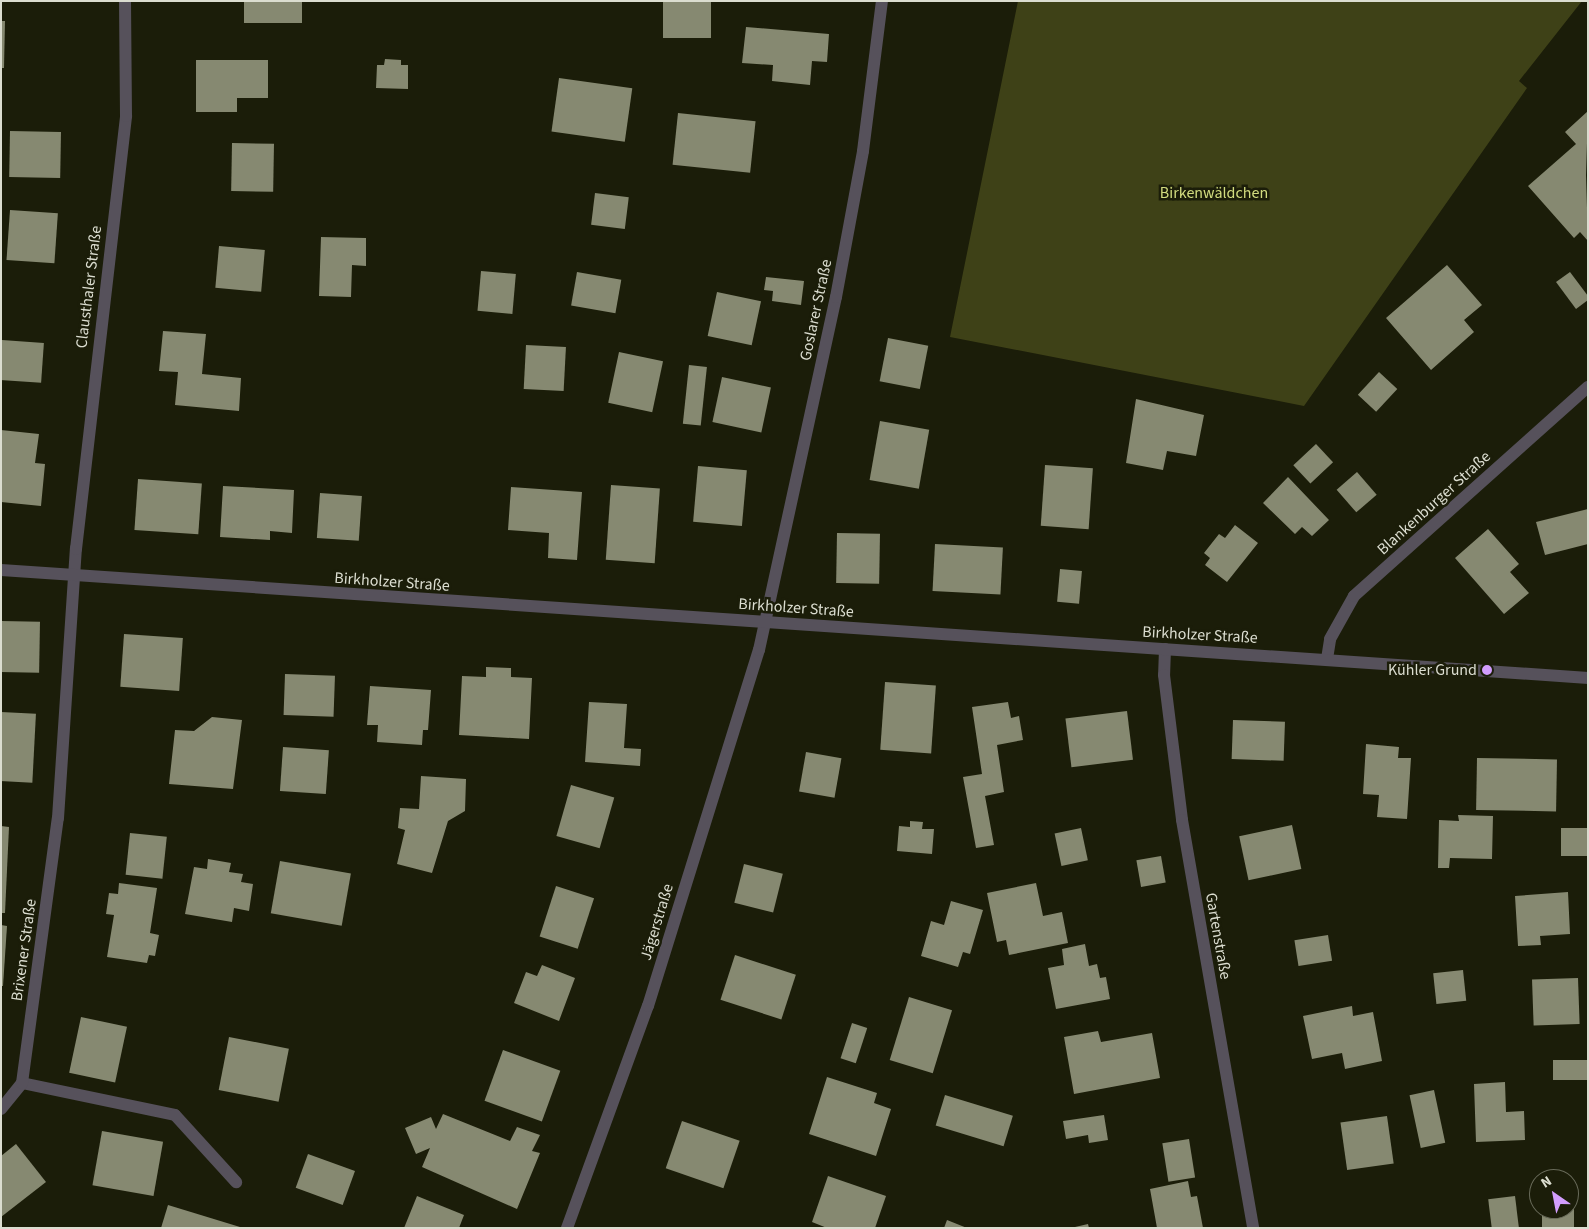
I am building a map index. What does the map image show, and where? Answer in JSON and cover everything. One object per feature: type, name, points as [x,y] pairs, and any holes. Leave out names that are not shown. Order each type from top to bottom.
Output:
[{"type":"street","name":"Clausthaler Straße","points":[[74,575],[126,116],[125,1]]},
{"type":"street","name":"Goslarer Straße","points":[[766,622],[838,287],[863,151],[882,1]]},
{"type":"street","name":"Blankenburger Straße","points":[[1327,658],[1330,639],[1354,596],[1588,387]]},
{"type":"street","name":"Birkholzer Straße","points":[[1,570],[1165,649],[1327,658],[1588,678]]},
{"type":"street","name":"Brixener Straße","points":[[22,1083],[58,818],[74,575]]},
{"type":"street","name":"Jägerstraße","points":[[567,1228],[648,1006],[766,622]]},
{"type":"street","name":"Gartenstraße","points":[[1165,649],[1164,675],[1182,820],[1253,1228]]},
{"type":"street","points":[[1,1109],[22,1083],[175,1115],[236,1182]]},
{"type":"green space","name":"Birkenwäldchen","points":[[1018,1],[1582,1],[1519,81],[1527,88],[1304,406],[950,337]]},
{"type":"building","points":[[244,1],[302,1],[302,23],[244,23]]},
{"type":"building","points":[[663,1],[711,1],[711,38],[663,38]]},
{"type":"building","points":[[1,21],[5,21],[4,68],[1,68]]},
{"type":"building","points":[[746,27],[829,34],[827,62],[812,61],[810,85],[772,81],[773,65],[742,63]]},
{"type":"building","points":[[385,59],[401,60],[401,65],[408,65],[408,89],[376,88],[377,65],[384,65]]},
{"type":"building","points":[[196,60],[268,60],[268,98],[237,98],[237,112],[196,112]]},
{"type":"building","points":[[559,78],[632,88],[625,142],[551,131]]},
{"type":"building","points":[[1588,111],[1586,175],[1588,241],[1580,232],[1574,238],[1528,186],[1576,144],[1565,132]]},
{"type":"building","points":[[678,113],[756,121],[750,173],[673,165]]},
{"type":"building","points":[[10,131],[61,132],[60,178],[9,177]]},
{"type":"building","points":[[232,143],[274,144],[273,192],[231,191]]},
{"type":"building","points":[[595,193],[629,197],[625,229],[591,225]]},
{"type":"building","points":[[10,210],[58,213],[54,263],[7,260]]},
{"type":"building","points":[[321,237],[366,238],[366,266],[352,265],[351,297],[319,296]]},
{"type":"building","points":[[219,246],[265,250],[261,292],[215,288]]},
{"type":"building","points":[[1447,265],[1482,305],[1464,320],[1474,332],[1431,370],[1386,318]]},
{"type":"building","points":[[481,271],[516,274],[512,314],[478,311]]},
{"type":"building","points":[[577,272],[621,280],[615,313],[571,305]]},
{"type":"building","points":[[1570,272],[1588,296],[1588,300],[1576,309],[1556,282]]},
{"type":"building","points":[[766,277],[804,281],[801,305],[772,301],[773,291],[764,290]]},
{"type":"building","points":[[717,292],[761,301],[752,345],[708,336]]},
{"type":"building","points":[[163,331],[206,334],[202,374],[241,378],[239,411],[175,405],[178,372],[159,371]]},
{"type":"building","points":[[888,338],[928,346],[920,389],[880,381]]},
{"type":"building","points":[[2,340],[44,343],[41,383],[1,380]]},
{"type":"building","points":[[526,345],[566,347],[564,391],[524,389]]},
{"type":"building","points":[[619,352],[663,361],[652,412],[608,403]]},
{"type":"building","points":[[689,365],[707,367],[701,426],[683,424]]},
{"type":"building","points":[[1379,372],[1397,389],[1376,412],[1358,395]]},
{"type":"building","points":[[722,377],[771,387],[761,432],[712,422]]},
{"type":"building","points":[[1136,399],[1204,415],[1196,456],[1167,451],[1163,470],[1126,463]]},
{"type":"building","points":[[880,421],[929,430],[919,489],[870,480]]},
{"type":"building","points":[[1,430],[39,434],[35,463],[45,464],[41,506],[1,502]]},
{"type":"building","points":[[1316,444],[1333,462],[1310,483],[1293,465]]},
{"type":"building","points":[[1045,465],[1093,468],[1089,529],[1041,526]]},
{"type":"building","points":[[698,466],[747,470],[742,526],[693,522]]},
{"type":"building","points":[[1357,472],[1377,495],[1356,512],[1337,490]]},
{"type":"building","points":[[1288,477],[1329,520],[1312,536],[1302,527],[1295,534],[1263,503]]},
{"type":"building","points":[[138,479],[202,483],[198,534],[134,530]]},
{"type":"building","points":[[611,485],[660,488],[655,563],[606,560]]},
{"type":"building","points":[[223,486],[294,490],[292,533],[270,531],[270,540],[220,537]]},
{"type":"building","points":[[511,487],[582,492],[577,560],[548,558],[549,533],[508,530]]},
{"type":"building","points":[[320,493],[362,496],[359,541],[317,538]]},
{"type":"building","points":[[1588,509],[1588,544],[1545,555],[1536,522]]},
{"type":"building","points":[[1235,525],[1258,543],[1227,582],[1205,565],[1210,558],[1204,553],[1219,534],[1225,538]]},
{"type":"building","points":[[1488,529],[1519,564],[1510,572],[1529,593],[1504,614],[1455,558]]},
{"type":"building","points":[[837,533],[880,534],[879,584],[836,583]]},
{"type":"building","points":[[935,544],[1003,548],[1000,594],[933,591]]},
{"type":"building","points":[[1060,569],[1082,571],[1079,604],[1057,602]]},
{"type":"building","points":[[1,621],[40,622],[39,673],[1,672]]},
{"type":"building","points":[[124,634],[183,638],[179,691],[120,687]]},
{"type":"building","points":[[486,667],[511,668],[511,677],[532,678],[529,739],[459,735],[462,676],[486,677]]},
{"type":"building","points":[[285,674],[335,676],[334,717],[284,715]]},
{"type":"building","points":[[885,682],[936,686],[931,753],[880,750]]},
{"type":"building","points":[[370,686],[431,690],[428,730],[423,730],[422,745],[377,742],[378,725],[367,725]]},
{"type":"building","points":[[589,702],[627,704],[624,748],[641,749],[640,766],[585,762]]},
{"type":"building","points":[[1008,702],[1011,718],[1019,716],[1023,740],[997,745],[1004,792],[985,796],[994,845],[976,848],[963,777],[982,774],[972,707]]},
{"type":"building","points":[[1127,711],[1133,760],[1071,767],[1065,719]]},
{"type":"building","points":[[1,712],[36,714],[32,783],[1,781]]},
{"type":"building","points":[[212,717],[242,720],[233,789],[169,784],[175,730],[194,731]]},
{"type":"building","points":[[1233,720],[1285,722],[1284,761],[1232,759]]},
{"type":"building","points":[[1366,744],[1399,747],[1398,758],[1411,758],[1407,819],[1377,817],[1379,795],[1363,794]]},
{"type":"building","points":[[283,747],[329,750],[326,794],[280,791]]},
{"type":"building","points":[[806,752],[841,758],[835,798],[799,791]]},
{"type":"building","points":[[1477,758],[1557,759],[1556,811],[1476,810]]},
{"type":"building","points":[[421,776],[466,779],[465,811],[448,821],[432,873],[397,864],[405,830],[398,828],[400,808],[419,809]]},
{"type":"building","points":[[571,785],[614,797],[600,848],[556,836]]},
{"type":"building","points":[[1458,815],[1493,816],[1492,859],[1450,858],[1449,868],[1438,868],[1439,820],[1459,821]]},
{"type":"building","points":[[910,821],[923,822],[922,829],[934,829],[932,854],[897,851],[899,826],[910,827]]},
{"type":"building","points":[[1292,825],[1301,869],[1249,880],[1239,836]]},
{"type":"building","points":[[1,826],[9,827],[5,913],[1,913]]},
{"type":"building","points":[[1081,828],[1088,860],[1061,866],[1055,834]]},
{"type":"building","points":[[1561,828],[1588,828],[1588,856],[1561,856]]},
{"type":"building","points":[[130,833],[167,837],[162,879],[126,875]]},
{"type":"building","points":[[1161,856],[1166,883],[1141,887],[1136,860]]},
{"type":"building","points":[[208,859],[231,863],[229,872],[243,874],[241,882],[253,884],[249,911],[234,908],[232,922],[185,914],[194,867],[207,869]]},
{"type":"building","points":[[280,861],[351,874],[342,926],[271,913]]},
{"type":"building","points":[[744,864],[783,874],[773,912],[734,903]]},
{"type":"building","points":[[119,883],[157,888],[150,933],[159,935],[155,956],[149,955],[147,963],[107,957],[114,915],[106,914],[109,893],[118,894]]},
{"type":"building","points":[[1036,883],[1043,916],[1062,912],[1068,943],[1009,955],[1006,940],[997,942],[987,893]]},
{"type":"building","points":[[556,886],[594,898],[578,949],[540,936]]},
{"type":"building","points":[[1568,892],[1570,934],[1540,936],[1541,945],[1518,946],[1515,896]]},
{"type":"building","points":[[951,901],[983,910],[970,954],[963,952],[958,967],[921,956],[931,921],[944,925]]},
{"type":"building","points":[[1,925],[7,926],[3,986],[1,986]]},
{"type":"building","points":[[1328,935],[1332,961],[1298,966],[1294,940]]},
{"type":"building","points":[[1085,944],[1089,966],[1097,964],[1100,978],[1106,977],[1110,999],[1056,1009],[1048,968],[1064,965],[1062,949]]},
{"type":"building","points":[[735,955],[796,975],[781,1019],[720,1000]]},
{"type":"building","points":[[542,965],[575,978],[559,1021],[514,1003],[526,972],[537,976]]},
{"type":"building","points":[[1463,970],[1466,1001],[1436,1004],[1433,973]]},
{"type":"building","points":[[1578,978],[1580,1024],[1534,1026],[1532,980]]},
{"type":"building","points":[[909,997],[952,1010],[933,1073],[890,1060]]},
{"type":"building","points":[[1352,1006],[1353,1016],[1373,1012],[1382,1061],[1345,1069],[1342,1053],[1312,1059],[1303,1016]]},
{"type":"building","points":[[81,1017],[127,1027],[115,1083],[69,1073]]},
{"type":"building","points":[[852,1023],[867,1028],[856,1063],[841,1058]]},
{"type":"building","points":[[1098,1031],[1101,1042],[1152,1033],[1160,1078],[1074,1094],[1064,1037]]},
{"type":"building","points":[[229,1037],[289,1049],[279,1102],[219,1090]]},
{"type":"building","points":[[503,1050],[560,1071],[542,1122],[485,1101]]},
{"type":"building","points":[[1553,1060],[1588,1060],[1588,1080],[1553,1080]]},
{"type":"building","points":[[827,1077],[877,1093],[874,1103],[891,1109],[876,1156],[809,1134]]},
{"type":"building","points":[[1505,1082],[1506,1112],[1524,1111],[1525,1140],[1476,1142],[1474,1084]]},
{"type":"building","points":[[1434,1090],[1445,1143],[1421,1148],[1410,1095]]},
{"type":"building","points":[[945,1095],[1013,1116],[1004,1146],[936,1126]]},
{"type":"building","points":[[443,1114],[510,1141],[517,1127],[540,1135],[532,1151],[540,1153],[517,1209],[422,1167],[430,1148],[416,1154],[405,1128],[431,1117],[436,1129]]},
{"type":"building","points":[[1104,1115],[1108,1140],[1089,1143],[1088,1135],[1066,1139],[1063,1121]]},
{"type":"building","points":[[1387,1116],[1394,1164],[1347,1170],[1340,1123]]},
{"type":"building","points":[[682,1121],[740,1141],[723,1188],[666,1168]]},
{"type":"building","points":[[102,1131],[163,1142],[154,1196],[92,1185]]},
{"type":"building","points":[[1189,1139],[1195,1178],[1168,1182],[1162,1143]]},
{"type":"building","points":[[16,1144],[46,1182],[1,1217],[1,1156]]},
{"type":"building","points":[[308,1154],[355,1171],[343,1205],[296,1188]]},
{"type":"building","points":[[828,1176],[886,1196],[875,1228],[827,1228],[812,1222]]},
{"type":"building","points":[[1188,1181],[1191,1197],[1197,1196],[1203,1228],[1157,1228],[1150,1189]]},
{"type":"building","points":[[417,1196],[464,1215],[459,1228],[404,1228]]},
{"type":"building","points":[[1515,1196],[1519,1228],[1492,1228],[1488,1199]]},
{"type":"building","points":[[168,1205],[240,1227],[240,1228],[161,1228]]},
{"type":"building","points":[[1542,1219],[1574,1219],[1574,1228],[1542,1228]]},
{"type":"building","points":[[947,1220],[967,1228],[944,1228]]},
{"type":"building","points":[[1088,1224],[1089,1228],[1075,1227]]},
{"type":"place","name":"Kühler Grund","points":[[1487,670]]}]
